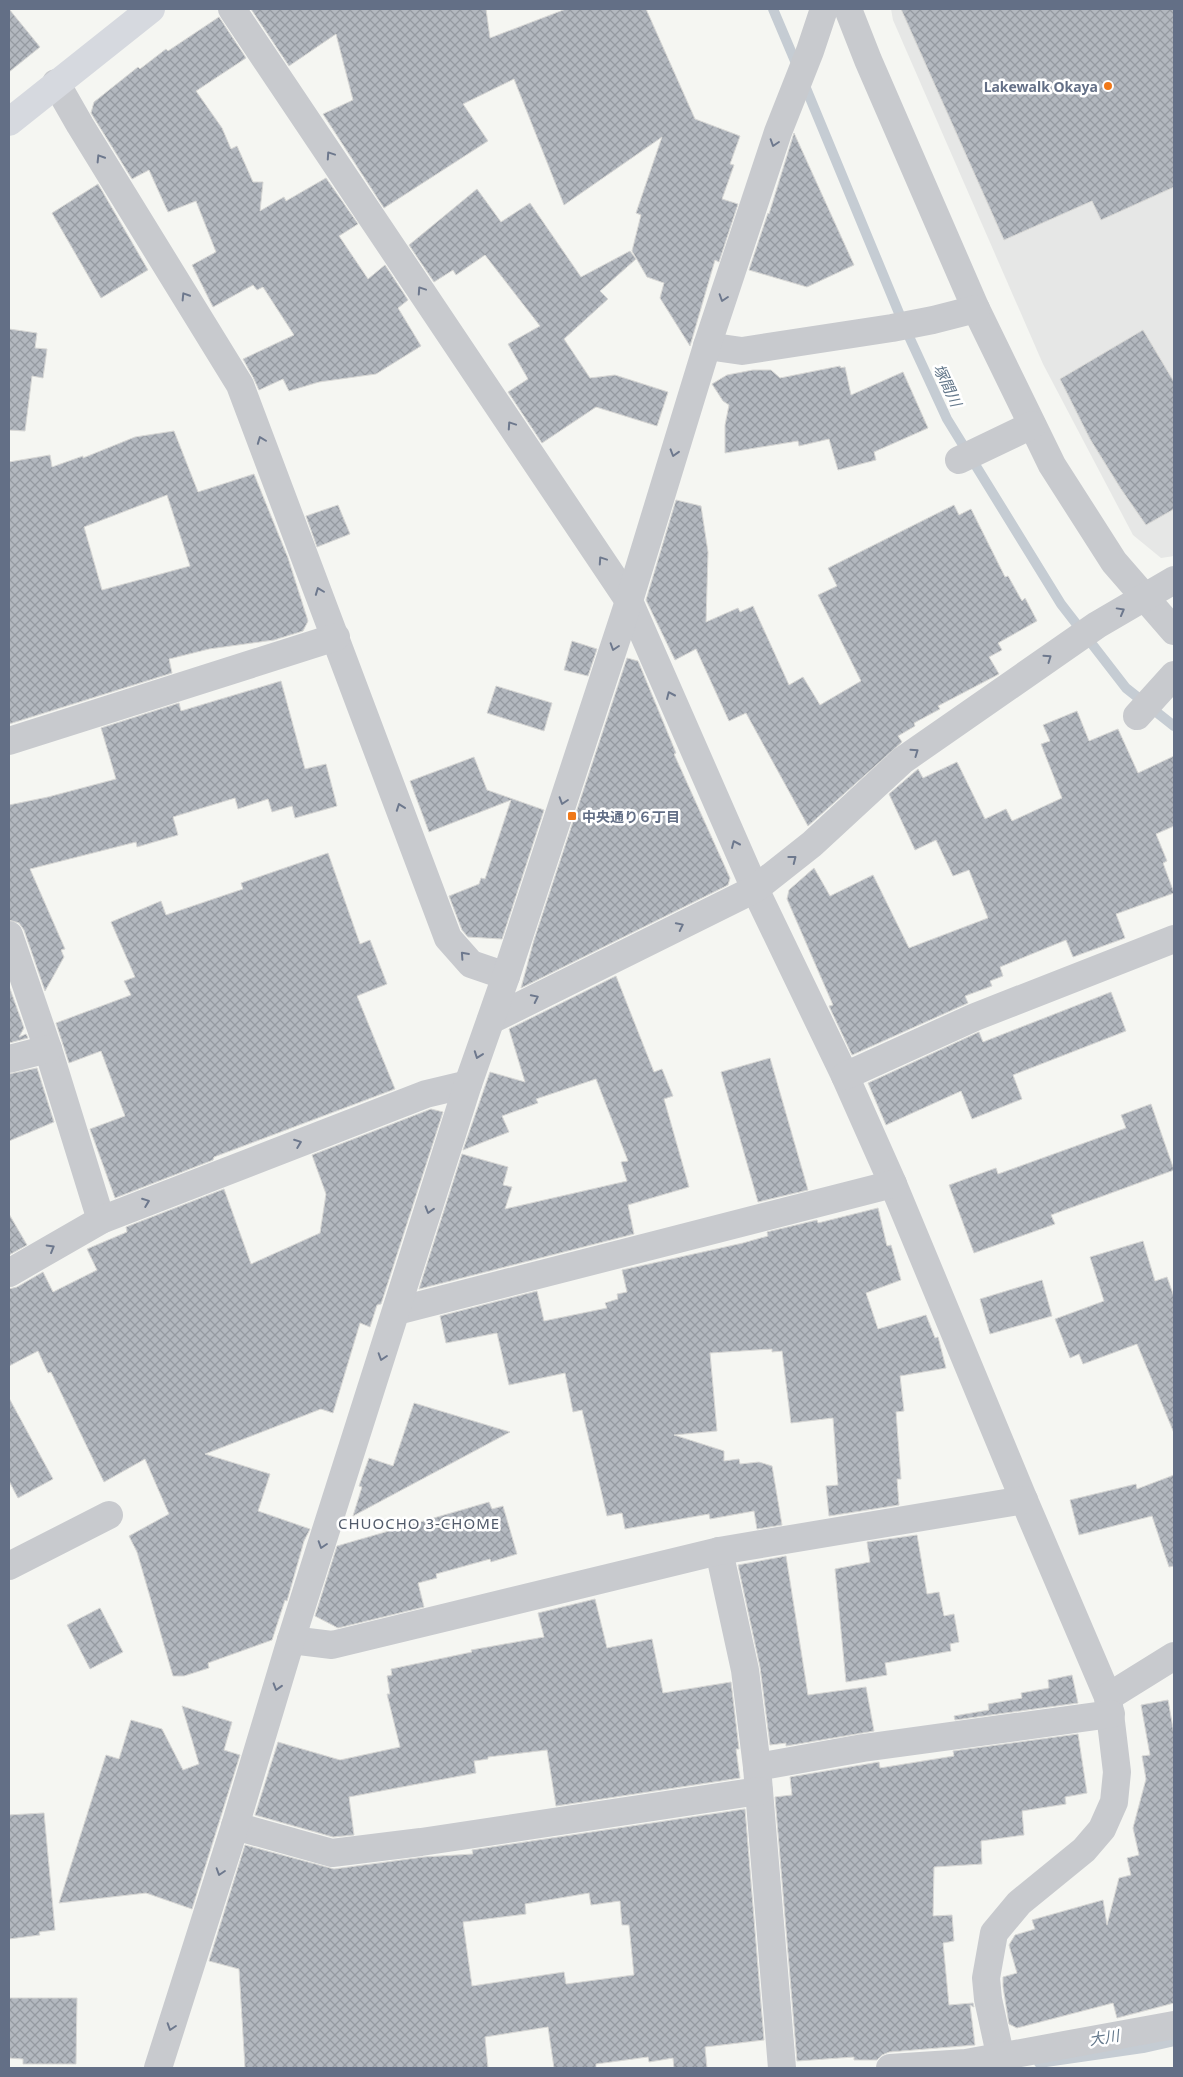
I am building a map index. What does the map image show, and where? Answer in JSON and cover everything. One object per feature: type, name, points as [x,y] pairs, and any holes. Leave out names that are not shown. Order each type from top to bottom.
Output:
[{"type":"main road","points":[[9,122],[151,9]]},
{"type":"street","points":[[232,9],[629,601],[755,889],[845,1076],[893,1184],[1110,1705],[1117,1772],[1114,1802],[1102,1829],[1084,1850],[1019,1903],[994,1934],[986,1978],[988,1999],[1002,2062]]},
{"type":"street","points":[[158,2068],[235,1826],[291,1640],[468,1084],[506,976],[629,601],[707,346],[791,98],[810,52],[824,9]]},
{"type":"street","points":[[848,9],[868,60],[976,309],[1052,465],[1114,562],[1174,631]]},
{"type":"street","points":[[56,83],[240,385],[448,938],[471,964],[506,976]]},
{"type":"street","points":[[707,346],[742,351],[892,328],[976,309]]},
{"type":"street","points":[[959,460],[1032,425]]},
{"type":"street","points":[[491,1020],[755,889],[812,844],[903,760],[1097,625],[1174,580]]},
{"type":"street","points":[[9,741],[336,637]]},
{"type":"street","points":[[1137,716],[1171,678]]},
{"type":"street","points":[[9,935],[48,1049],[101,1220]]},
{"type":"street","points":[[845,1076],[975,1017],[1174,939]]},
{"type":"street","points":[[9,1059],[48,1049]]},
{"type":"street","points":[[9,1273],[101,1220],[426,1094],[468,1084]]},
{"type":"street","points":[[397,1311],[893,1184]]},
{"type":"street","points":[[291,1640],[332,1645],[720,1551],[1024,1500]]},
{"type":"street","points":[[9,1566],[109,1515]]},
{"type":"street","points":[[720,1551],[745,1670],[758,1779],[782,2068]]},
{"type":"street","points":[[235,1826],[332,1853],[421,1842],[758,1779],[863,1748],[1110,1705],[1174,1656]]},
{"type":"street","points":[[890,2068],[1002,2062],[1174,2026]]},
{"type":"shaded area","points":[[891,9],[1174,9],[1174,556],[1161,558],[1133,535],[1043,364],[893,20]]},
{"type":"building","points":[[9,9],[40,47],[9,72]]},
{"type":"building","points":[[251,9],[486,9],[490,38],[566,9],[646,9],[695,119],[740,136],[730,164],[734,165],[722,199],[738,204],[719,262],[715,260],[690,346],[660,298],[664,283],[647,277],[632,251],[641,215],[636,213],[662,137],[564,205],[514,79],[463,104],[488,141],[384,208],[323,114],[353,100],[336,34],[289,66]]},
{"type":"building","points":[[901,9],[1174,9],[1174,187],[1101,220],[1092,201],[1004,240]]},
{"type":"building","points":[[219,17],[246,58],[196,91],[222,128],[231,149],[237,146],[253,182],[263,182],[260,211],[284,197],[286,201],[326,178],[358,224],[339,236],[368,279],[385,265],[408,300],[398,308],[421,346],[376,374],[319,382],[289,391],[283,379],[259,390],[243,359],[294,335],[263,287],[257,290],[253,285],[213,307],[192,265],[216,252],[196,201],[168,212],[149,170],[132,179],[91,113],[94,102],[138,67],[140,69],[166,49],[168,51]]},
{"type":"building","points":[[794,133],[854,265],[807,287],[749,270],[769,214]]},
{"type":"building","points":[[98,184],[148,270],[101,298],[52,213]]},
{"type":"building","points":[[477,189],[501,222],[530,203],[581,277],[630,251],[636,259],[600,291],[608,299],[564,339],[590,378],[615,375],[668,392],[657,426],[596,407],[542,443],[508,392],[528,379],[508,344],[540,326],[485,255],[456,275],[453,270],[434,282],[409,245]]},
{"type":"building","points":[[9,329],[37,333],[35,348],[47,349],[43,378],[32,376],[25,431],[9,430]]},
{"type":"building","points":[[1143,330],[1174,382],[1174,509],[1146,525],[1090,439],[1060,379]]},
{"type":"building","points":[[840,366],[841,368],[845,367],[851,395],[903,372],[928,428],[874,452],[876,460],[838,470],[829,439],[799,446],[798,441],[725,453],[725,425],[729,405],[723,401],[712,384],[727,375],[753,370],[771,370],[780,378]]},
{"type":"building","points":[[174,431],[198,492],[254,474],[288,558],[308,621],[303,631],[274,640],[209,649],[169,659],[172,673],[9,724],[9,462],[50,455],[52,467],[83,456],[83,458],[135,437]],"holes":[[[167,495],[190,566],[102,590],[84,527]]]},
{"type":"building","points":[[676,500],[701,506],[708,552],[706,622],[738,608],[740,612],[753,606],[789,685],[803,677],[820,705],[861,681],[818,595],[837,586],[828,568],[954,505],[959,515],[971,509],[1005,577],[1008,576],[1022,601],[1025,598],[1037,621],[998,643],[1002,650],[989,657],[999,674],[938,706],[940,709],[914,723],[915,726],[898,736],[902,742],[808,826],[746,713],[729,721],[696,649],[675,660],[646,600]]},
{"type":"building","points":[[338,505],[350,534],[317,547],[306,516]]},
{"type":"building","points":[[572,641],[597,649],[588,676],[564,670]]},
{"type":"building","points":[[627,658],[638,661],[676,753],[674,754],[730,878],[728,885],[521,988],[534,940]]},
{"type":"building","points":[[281,681],[305,769],[326,764],[337,806],[295,818],[292,806],[272,812],[268,799],[238,809],[235,798],[173,817],[178,835],[137,847],[136,842],[30,869],[65,949],[61,950],[64,957],[45,991],[24,930],[19,923],[9,920],[9,805],[116,779],[101,728],[179,703],[181,711]]},
{"type":"building","points":[[496,686],[552,703],[544,731],[487,713]]},
{"type":"building","points":[[1077,711],[1089,741],[1118,729],[1138,773],[1174,756],[1174,826],[1156,834],[1167,861],[1163,863],[1174,893],[1116,914],[1125,938],[1073,957],[1066,940],[1000,967],[1003,976],[990,981],[992,986],[965,996],[968,1003],[852,1055],[829,1006],[833,1005],[787,899],[789,890],[814,868],[830,896],[873,875],[909,948],[988,918],[969,870],[953,876],[936,840],[915,850],[889,794],[918,769],[923,778],[957,762],[985,819],[1006,809],[1012,821],[1062,798],[1041,744],[1050,741],[1043,725]]},
{"type":"building","points":[[474,757],[487,790],[544,810],[502,939],[468,937],[462,930],[449,896],[479,884],[481,878],[485,879],[511,800],[429,832],[410,781]]},
{"type":"building","points":[[328,853],[360,944],[370,940],[387,984],[357,996],[395,1089],[214,1157],[213,1160],[115,1198],[90,1129],[125,1116],[101,1051],[69,1063],[56,1023],[131,995],[124,981],[135,977],[111,922],[161,901],[166,915],[243,889],[241,883]]},
{"type":"building","points":[[616,976],[654,1072],[662,1069],[673,1096],[664,1099],[689,1187],[628,1205],[634,1234],[419,1289],[462,1154],[508,1167],[503,1185],[512,1187],[505,1209],[627,1181],[621,1162],[628,1161],[596,1079],[536,1099],[538,1103],[502,1116],[509,1132],[463,1150],[490,1072],[525,1082],[509,1029]]},
{"type":"building","points":[[9,986],[24,1028],[19,1037],[26,1034],[28,1038],[9,1043]]},
{"type":"building","points":[[1111,992],[1126,1031],[1013,1075],[1022,1099],[972,1119],[961,1091],[886,1125],[868,1083],[979,1032],[983,1042]]},
{"type":"building","points":[[770,1058],[808,1190],[758,1202],[721,1072]]},
{"type":"building","points":[[37,1068],[54,1122],[9,1141],[9,1074]]},
{"type":"building","points":[[1151,1104],[1174,1170],[1051,1215],[1055,1224],[974,1253],[949,1185],[996,1168],[998,1174],[1126,1128],[1121,1115]]},
{"type":"building","points":[[431,1109],[443,1112],[381,1304],[377,1305],[370,1327],[360,1323],[333,1413],[321,1409],[205,1454],[270,1474],[258,1511],[310,1529],[304,1541],[287,1601],[285,1600],[272,1640],[208,1663],[209,1668],[184,1676],[173,1676],[137,1552],[129,1536],[169,1514],[145,1459],[104,1482],[51,1372],[48,1373],[38,1351],[9,1366],[9,1289],[17,1287],[43,1272],[53,1292],[97,1270],[87,1249],[127,1232],[126,1227],[224,1189],[251,1264],[320,1233],[326,1194],[312,1155]]},
{"type":"building","points":[[878,1208],[887,1246],[891,1245],[901,1280],[866,1293],[878,1329],[926,1315],[935,1338],[938,1337],[946,1368],[900,1376],[904,1411],[896,1412],[901,1479],[897,1479],[899,1505],[829,1516],[826,1486],[838,1485],[833,1418],[791,1423],[782,1351],[772,1352],[772,1349],[710,1353],[717,1431],[674,1435],[724,1451],[724,1461],[739,1459],[740,1464],[759,1462],[772,1466],[782,1525],[757,1529],[754,1511],[710,1519],[709,1514],[625,1529],[622,1513],[607,1516],[582,1410],[573,1412],[565,1373],[509,1385],[497,1333],[446,1343],[440,1316],[537,1291],[544,1321],[607,1308],[605,1303],[618,1299],[617,1294],[627,1292],[622,1270],[743,1243],[768,1236],[767,1232],[817,1220],[818,1223]]},
{"type":"building","points":[[9,1214],[27,1245],[9,1255]]},
{"type":"building","points":[[1143,1241],[1155,1281],[1167,1277],[1174,1297],[1174,1433],[1137,1344],[1083,1364],[1079,1354],[1070,1358],[1055,1319],[1104,1301],[1090,1257]]},
{"type":"building","points":[[1042,1280],[1052,1316],[990,1334],[980,1299]]},
{"type":"building","points":[[9,1398],[53,1479],[18,1498],[9,1481]]},
{"type":"building","points":[[414,1403],[510,1432],[353,1516],[362,1487],[359,1486],[369,1458],[393,1466]]},
{"type":"building","points":[[1174,1475],[1174,1566],[1169,1567],[1152,1516],[1079,1535],[1070,1500],[1136,1484],[1137,1489]]},
{"type":"building","points":[[489,1502],[492,1509],[503,1506],[517,1554],[491,1562],[490,1559],[436,1574],[437,1578],[418,1583],[424,1607],[338,1628],[315,1616],[337,1546]]},
{"type":"building","points":[[917,1535],[927,1594],[939,1592],[944,1616],[954,1614],[959,1642],[950,1644],[951,1651],[885,1663],[887,1675],[846,1682],[835,1569],[870,1562],[867,1542]]},
{"type":"building","points":[[786,1556],[808,1695],[866,1687],[874,1731],[786,1746],[786,1743],[770,1745],[760,1667],[738,1565]]},
{"type":"building","points":[[595,1599],[607,1648],[652,1639],[663,1693],[731,1682],[739,1749],[736,1749],[740,1778],[556,1806],[547,1750],[488,1757],[488,1759],[474,1761],[476,1773],[349,1797],[354,1835],[333,1837],[255,1815],[278,1742],[340,1760],[400,1747],[387,1694],[390,1694],[387,1676],[392,1675],[391,1669],[472,1652],[471,1650],[544,1637],[538,1613]]},
{"type":"building","points":[[100,1608],[123,1652],[90,1669],[67,1625]]},
{"type":"building","points":[[1072,1675],[1078,1703],[955,1720],[954,1716],[989,1710],[988,1704],[1022,1698],[1021,1693],[1049,1688],[1048,1680]]},
{"type":"building","points":[[1168,1700],[1174,1734],[1174,2003],[1117,2018],[1113,2003],[1017,2028],[1009,2024],[1003,1987],[1003,1977],[1017,1973],[1009,1945],[1015,1935],[1035,1929],[1032,1920],[1103,1900],[1107,1925],[1119,1878],[1131,1875],[1127,1858],[1139,1855],[1133,1828],[1146,1779],[1142,1756],[1150,1755],[1141,1705]]},
{"type":"building","points":[[182,1706],[232,1722],[224,1750],[240,1755],[192,1909],[146,1893],[59,1903],[106,1755],[119,1759],[131,1720],[162,1729],[183,1770],[199,1764]]},
{"type":"building","points":[[1078,1734],[1087,1793],[1065,1797],[1066,1804],[1022,1811],[1024,1835],[981,1841],[982,1864],[934,1867],[933,1916],[952,1915],[954,1941],[943,1943],[949,2005],[973,2003],[974,2007],[970,2005],[975,2045],[889,2052],[877,2060],[854,2060],[854,2057],[797,2061],[775,1797],[792,1795],[790,1777],[879,1762],[880,1768],[954,1756],[953,1751]]},
{"type":"building","points":[[745,1809],[764,2040],[705,2047],[707,2068],[674,2068],[673,2058],[649,2062],[648,2057],[596,2064],[596,2068],[554,2068],[548,2027],[485,2037],[488,2068],[245,2068],[239,1969],[209,1961],[245,1845],[334,1869],[424,1857],[473,1854],[472,1850]],"holes":[[[589,1893],[591,1905],[620,1901],[622,1925],[629,1925],[634,1975],[566,1984],[564,1972],[472,1986],[463,1922],[526,1914],[525,1904]]]},
{"type":"building","points":[[44,1813],[55,1930],[39,1932],[40,1935],[9,1939],[9,1815]]},
{"type":"building","points":[[9,1998],[77,1998],[76,2064],[23,2064],[23,2059],[9,2058]]},
{"type":"waterway","name":"塚間川","points":[[773,9],[798,68]]},
{"type":"waterway","name":"塚間川","points":[[803,81],[906,330],[947,419],[1061,604],[1126,688],[1174,726]]},
{"type":"waterway","name":"大川","points":[[1039,2063],[1143,2048],[1174,2041]]},
{"type":"place","name":"Lakewalk Okaya","points":[[1108,86]]},
{"type":"place","name":"中央通り６丁目","points":[[572,816]]},
{"type":"district","name":"CHUOCHO 3-CHOME","points":[[419,1523]]}]
